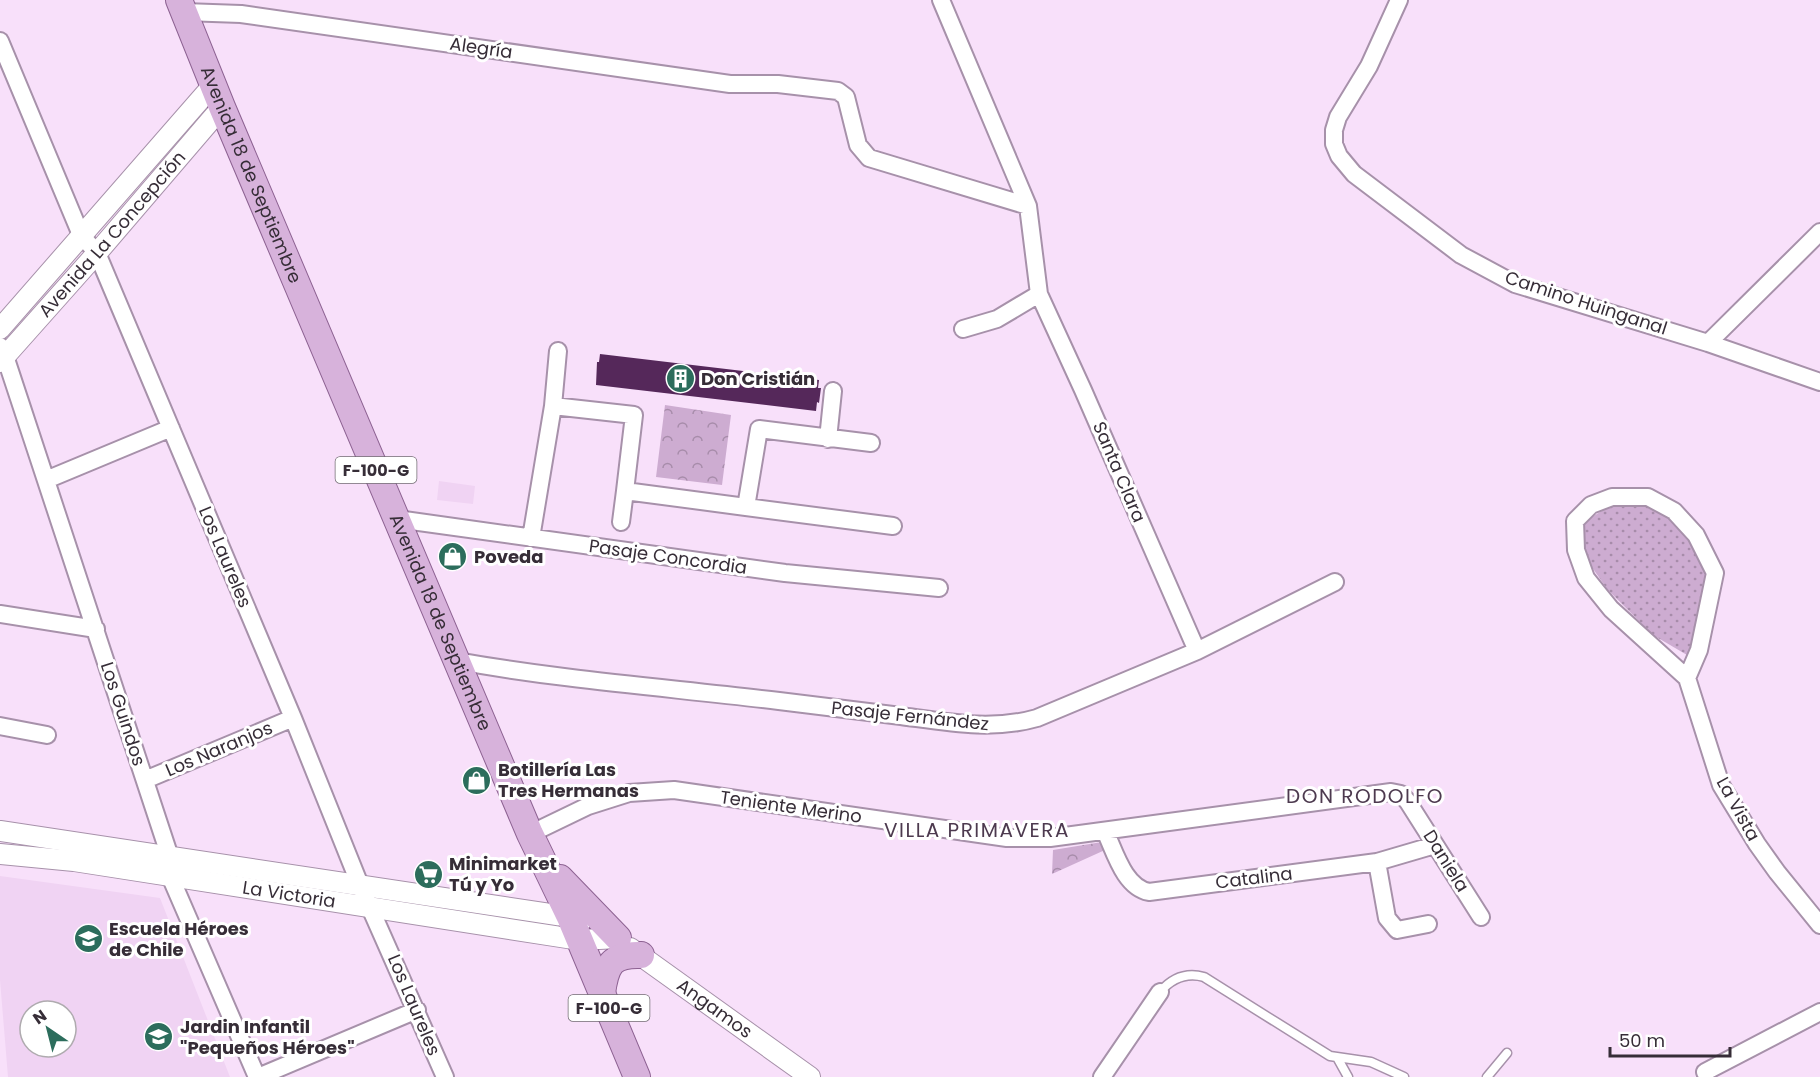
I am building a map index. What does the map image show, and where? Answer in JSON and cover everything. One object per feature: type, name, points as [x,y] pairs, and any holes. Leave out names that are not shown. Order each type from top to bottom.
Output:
[{"type":"main road","name":"Avenida 18 de Septiembre","points":[[181,6],[530,834],[575,928],[638,1077]]},
{"type":"main road","points":[[544,861],[618,938]]},
{"type":"main road","points":[[602,993],[606,971],[613,961],[622,955],[641,956]]},
{"type":"street","name":"Santa Clara","points":[[941,0],[1028,206],[1039,294],[1197,651]]},
{"type":"street","name":"Camino Huinganal","points":[[1399,1],[1369,66],[1338,117],[1334,130],[1334,144],[1339,156],[1354,174],[1461,255],[1515,284],[1708,343],[1820,382]]},
{"type":"street","name":"Alegría","points":[[181,6],[730,84],[778,84],[838,91],[846,97],[858,145],[869,158],[1028,206]]},
{"type":"street","name":"Los Laureles","points":[[0,41],[81,236],[97,253],[293,718],[360,885],[445,1077]]},
{"type":"street","name":"Avenida La Concepción","points":[[0,329],[81,236],[218,96]]},
{"type":"street","name":"Avenida La Concepción","points":[[2,354],[97,253],[218,96]]},
{"type":"street","points":[[1708,343],[1820,232]]},
{"type":"street","points":[[963,329],[997,319],[1039,294]]},
{"type":"street","points":[[531,538],[553,406],[558,351]]},
{"type":"street","name":"Los Guindos","points":[[2,354],[96,629],[170,866],[258,1077]]},
{"type":"street","points":[[828,439],[833,391]]},
{"type":"street","points":[[553,406],[634,415],[621,522]]},
{"type":"street","points":[[46,480],[171,428]]},
{"type":"street","points":[[746,507],[759,429],[871,443]]},
{"type":"street","points":[[625,491],[893,526]]},
{"type":"street","points":[[1612,497],[1648,497],[1674,511],[1696,535],[1715,573],[1699,650],[1687,678],[1611,609],[1587,578],[1576,550],[1575,521],[1591,505],[1612,497]]},
{"type":"street","name":"Pasaje Concordia","points":[[397,519],[785,573],[939,588]]},
{"type":"street","name":"Pasaje Fernández","points":[[457,661],[554,676],[993,726],[1017,724],[1197,651],[1335,582]]},
{"type":"street","points":[[0,614],[96,629]]},
{"type":"street","name":"La Vista","points":[[1687,678],[1721,784],[1770,863],[1820,925]]},
{"type":"street","name":"Los Naranjos","points":[[145,780],[293,718]]},
{"type":"street","points":[[0,726],[46,735]]},
{"type":"street","name":"Teniente Merino","points":[[530,834],[588,806],[629,793],[674,790],[1007,838],[1050,838],[1380,792]]},
{"type":"street","name":"Daniela","points":[[1380,792],[1401,794],[1481,917]]},
{"type":"street","name":"La Victoria","points":[[0,831],[371,907],[575,928]]},
{"type":"street","name":"Catalina","points":[[1105,831],[1134,885],[1140,890],[1149,892],[1377,862],[1435,845]]},
{"type":"street","name":"La Victoria","points":[[0,854],[170,866],[360,885],[575,928]]},
{"type":"street","points":[[1377,862],[1387,918],[1390,923],[1397,930],[1428,924]]},
{"type":"street","points":[[575,928],[618,938]]},
{"type":"street","name":"Angamos","points":[[618,938],[810,1077]]},
{"type":"street","points":[[1102,1077],[1160,992]]},
{"type":"street","points":[[258,1077],[417,1010]]},
{"type":"street","points":[[1705,1072],[1820,1012]]},
{"type":"lane","points":[[1160,992],[1173,980],[1182,976],[1204,977],[1330,1056],[1338,1059],[1371,1062],[1404,1077]]},
{"type":"lane","points":[[1487,1077],[1507,1053]]},
{"type":"lane","points":[[1338,1059],[1348,1077]]},
{"type":"shaded area","points":[[439,481],[475,486],[473,504],[437,500]]},
{"type":"shaded area","name":"Escuela Héroes de Chile","points":[[0,876],[160,898],[230,1077],[8,1077],[0,980]]},
{"type":"green space","points":[[665,405],[731,415],[722,485],[656,477]]},
{"type":"green space","points":[[1643,500],[1673,513],[1711,573],[1699,633],[1687,655],[1653,635],[1607,589],[1587,560],[1580,536],[1586,521],[1614,503]]},
{"type":"green space","points":[[1102,842],[1105,850],[1052,874],[1053,850]]},
{"type":"building","points":[[600,354],[819,380],[818,388],[821,388],[819,403],[817,402],[816,411],[596,385],[597,362],[599,362]]},
{"type":"place","name":"Don Cristián","points":[[680,379]]},
{"type":"place","name":"Poveda","points":[[453,557]]},
{"type":"place","name":"Botillería Las Tres Hermanas","points":[[477,780]]},
{"type":"place","name":"Minimarket Tú y Yo","points":[[428,874]]},
{"type":"place","name":"Escuela Héroes de Chile","points":[[88,939]]},
{"type":"place","name":"Jardin Infantil \"Pequeños Héroes\"","points":[[159,1037]]},
{"type":"district","name":"DON RODOLFO","points":[[1365,796]]},
{"type":"district","name":"VILLA PRIMAVERA","points":[[977,830]]}]
